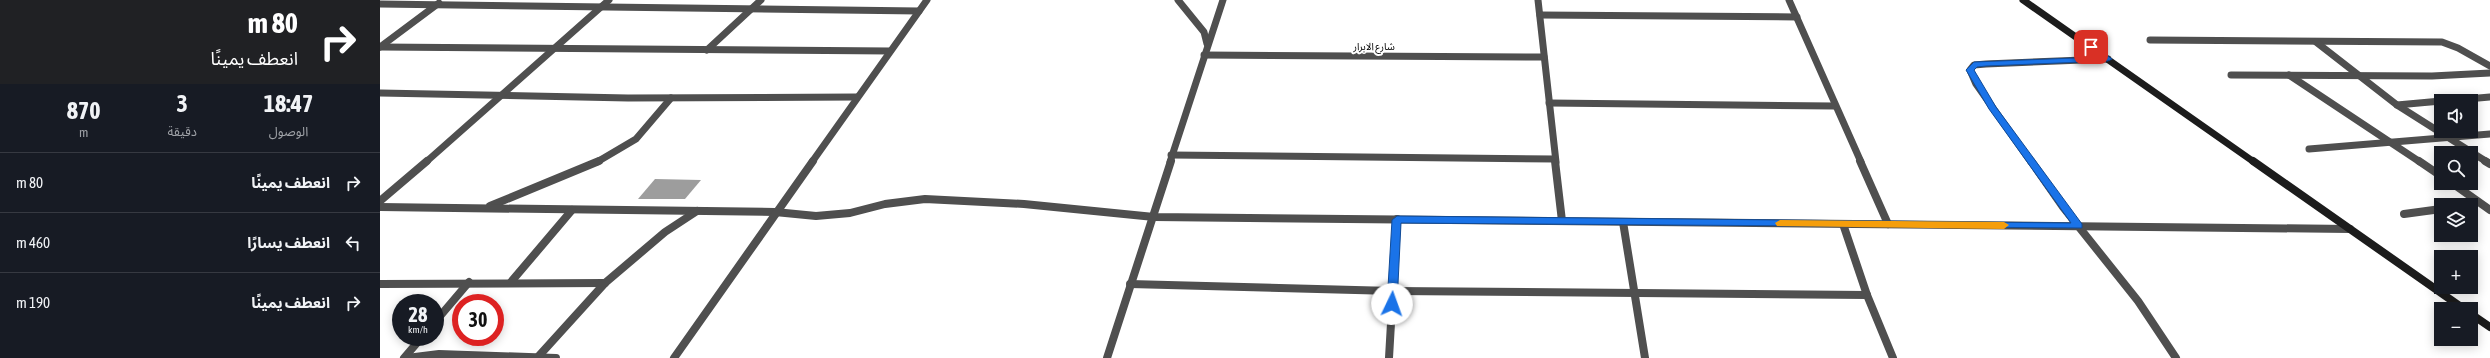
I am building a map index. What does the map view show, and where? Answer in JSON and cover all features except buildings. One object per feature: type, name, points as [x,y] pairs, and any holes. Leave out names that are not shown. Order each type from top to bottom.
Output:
[{"type":"street","points":[[380,201],[503,96],[609,0]]},
{"type":"street","points":[[707,50],[761,0]]},
{"type":"street","points":[[674,358],[775,212],[927,0]]},
{"type":"street","points":[[1178,0],[1204,32],[1207,44]]},
{"type":"street","points":[[1107,358],[1130,284],[1154,217],[1171,155],[1222,0]]},
{"type":"street","points":[[1538,0],[1562,221]]},
{"type":"street","points":[[2023,0],[2454,302]]},
{"type":"street","points":[[1792,1],[1797,17],[1834,106],[1888,224]]},
{"type":"street","points":[[380,47],[441,2]]},
{"type":"street","points":[[380,4],[441,2],[600,8],[919,11]]},
{"type":"street","points":[[1540,15],[1797,17]]},
{"type":"street","points":[[2150,40],[2442,42],[2458,48],[2490,66]]},
{"type":"street","points":[[2316,42],[2397,105],[2434,128]]},
{"type":"street","points":[[380,47],[890,51]]},
{"type":"street","name":"شارع الابرار","points":[[1204,55],[1544,57]]},
{"type":"street","points":[[2108,59],[1986,64],[1974,65],[1970,70],[1992,108],[2079,226],[2138,301],[2176,358]]},
{"type":"street","points":[[2231,75],[2432,76],[2490,73]]},
{"type":"street","points":[[2289,75],[2434,171]]},
{"type":"street","points":[[380,93],[671,98],[857,98]]},
{"type":"street","points":[[2478,98],[2490,97]]},
{"type":"street","points":[[487,208],[576,171],[630,143],[645,129],[671,98]]},
{"type":"street","points":[[2397,105],[2434,102]]},
{"type":"street","points":[[1549,103],[1834,106]]},
{"type":"street","points":[[2478,135],[2490,134]]},
{"type":"street","points":[[2309,149],[2434,138]]},
{"type":"street","points":[[2451,138],[2490,164]]},
{"type":"street","points":[[1171,155],[1555,159]]},
{"type":"street","points":[[2464,190],[2486,203],[2490,210]]},
{"type":"street","points":[[380,208],[775,212],[816,216],[850,213],[885,204],[925,199],[1024,204],[1089,212],[1154,217],[2350,229]]},
{"type":"street","points":[[511,282],[572,210]]},
{"type":"street","points":[[2404,214],[2434,210]]},
{"type":"street","points":[[537,358],[605,283],[665,232],[697,212]]},
{"type":"street","points":[[1389,358],[1397,220]]},
{"type":"street","points":[[1623,222],[1644,358]]},
{"type":"street","points":[[1843,224],[1867,295],[1893,358]]},
{"type":"street","points":[[380,284],[470,282],[605,283]]},
{"type":"street","points":[[444,312],[470,282]]},
{"type":"street","points":[[1130,284],[1393,291],[1867,295]]},
{"type":"street","points":[[2478,319],[2490,327]]},
{"type":"street","points":[[406,358],[415,346]]},
{"type":"street","points":[[406,358],[439,354],[556,358]]},
{"type":"shaded area","points":[[655,179],[701,180],[685,199],[638,199]]},
{"type":"slow traffic","points":[[1780,223],[2004,225]]},
{"type":"route","points":[[1392,304],[1397,220],[2079,226],[2063,207],[1992,108],[1976,84],[1971,74],[1970,67],[1974,65],[1986,64],[2108,59],[2091,47]]}]
